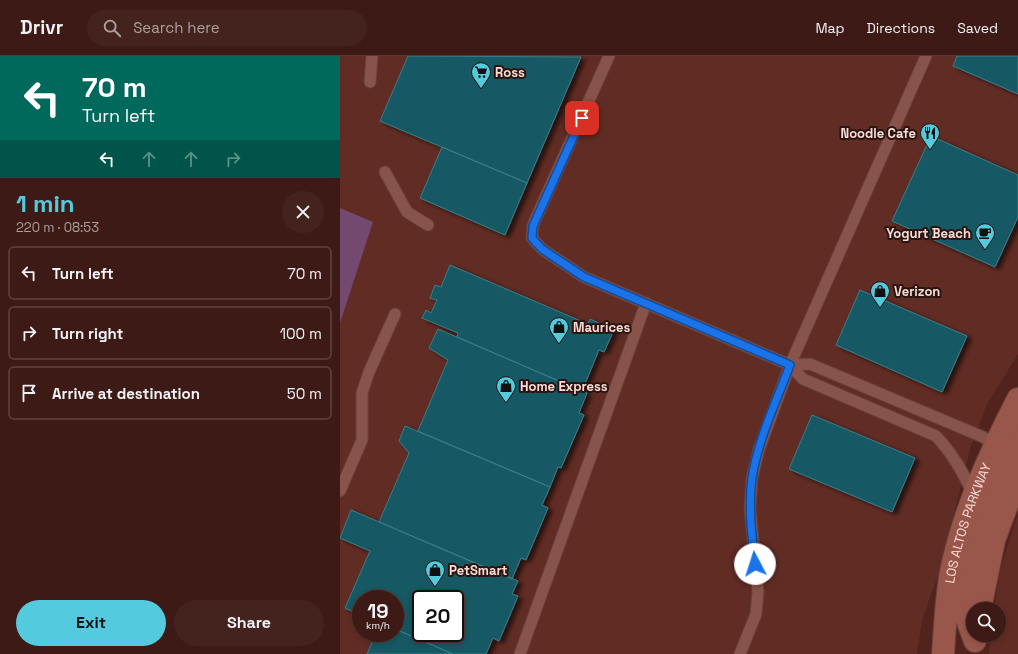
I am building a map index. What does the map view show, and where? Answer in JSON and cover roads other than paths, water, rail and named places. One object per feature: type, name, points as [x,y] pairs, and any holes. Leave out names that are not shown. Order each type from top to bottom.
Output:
[{"type":"main road","name":"LOS ALTOS PARKWAY","points":[[943,654],[951,572],[974,497],[995,444],[1018,399]]},
{"type":"main road","points":[[981,602],[994,540],[1018,477],[1011,464],[1010,453],[1018,431]]},
{"type":"main road","points":[[975,643],[965,614],[966,594],[977,546],[999,477],[995,444]]},
{"type":"lane","points":[[370,82],[372,56]]},
{"type":"lane","points":[[609,56],[542,209],[533,226],[532,238],[542,249],[584,277],[790,365],[803,379],[936,436],[950,451],[960,465],[974,497]]},
{"type":"lane","points":[[740,654],[756,614],[758,592],[750,508],[752,478],[759,449],[790,365],[926,56]]},
{"type":"lane","points":[[385,172],[407,212],[428,225]]},
{"type":"lane","points":[[520,654],[646,303]]},
{"type":"lane","points":[[340,491],[362,440],[362,394],[369,372],[394,314]]},
{"type":"lane","points":[[790,365],[810,364],[983,437],[995,444]]},
{"type":"place","name":"Ross","points":[[481,89]]},
{"type":"place","name":"Noodle Cafe","points":[[930,150]]},
{"type":"place","name":"Yogurt Beach","points":[[985,250]]},
{"type":"place","name":"Verizon","points":[[880,308]]},
{"type":"place","name":"Maurices","points":[[559,344]]},
{"type":"place","name":"Home Express","points":[[506,403]]},
{"type":"place","name":"PetSmart","points":[[435,587]]}]
